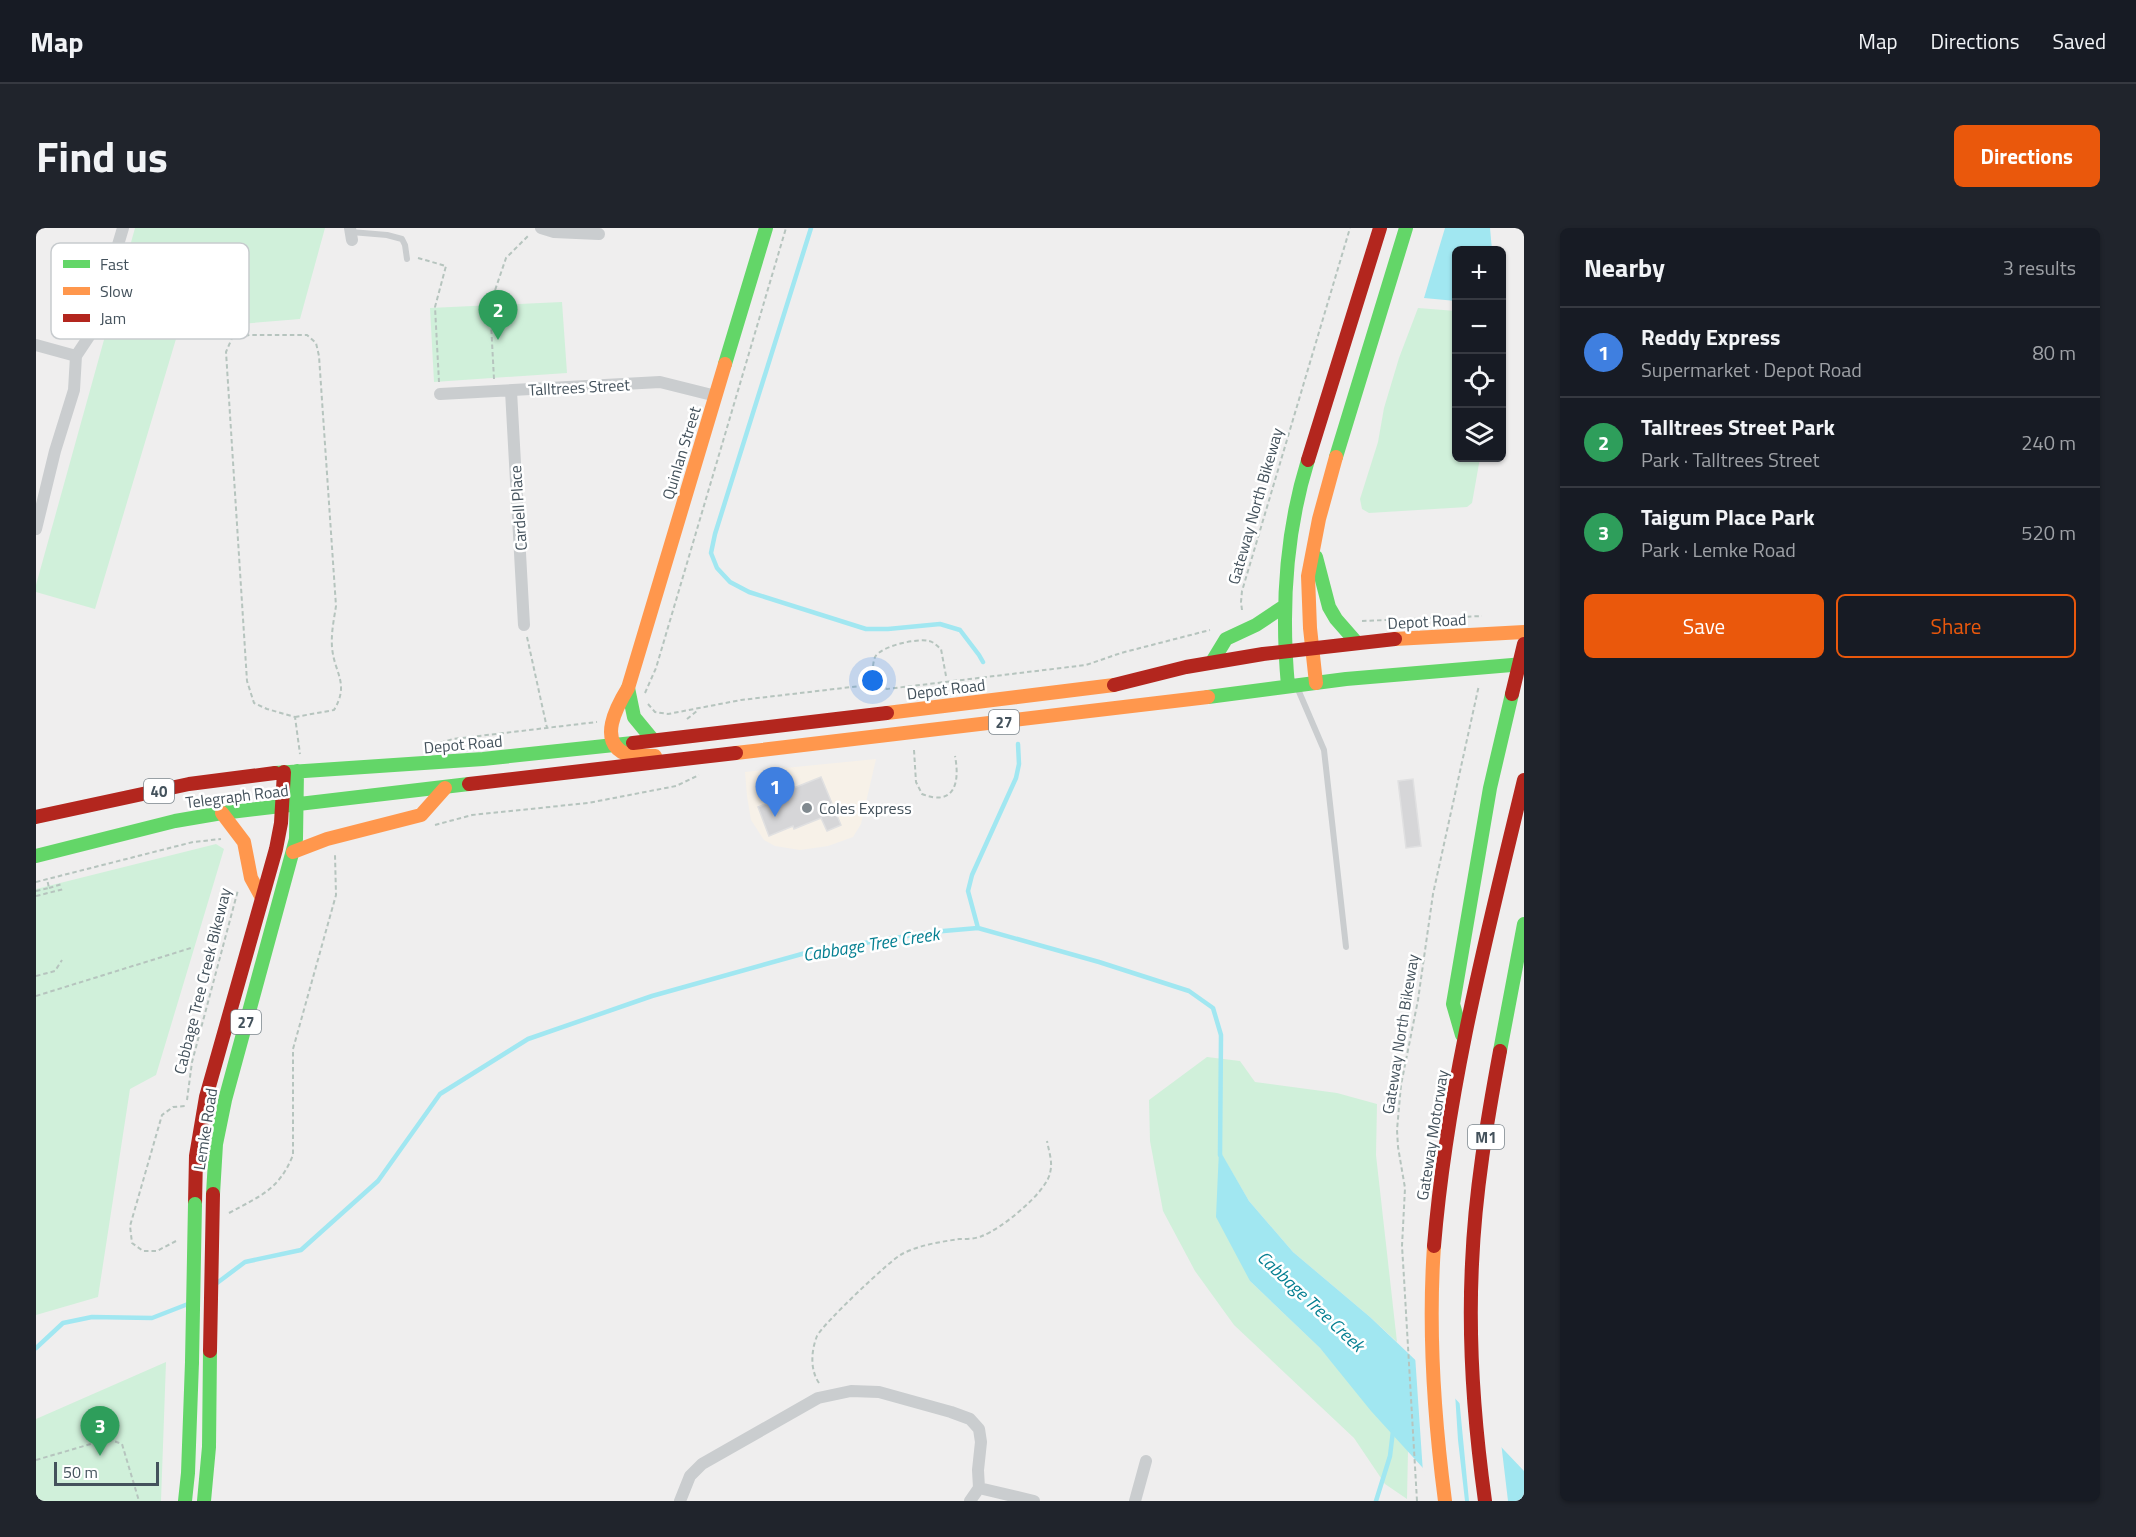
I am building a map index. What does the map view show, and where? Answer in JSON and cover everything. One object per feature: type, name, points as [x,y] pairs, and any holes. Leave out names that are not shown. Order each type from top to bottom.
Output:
[{"type":"main road","name":"Quinlan Street","points":[[614,744],[611,731],[612,720],[618,702],[628,688],[766,228]]},
{"type":"main road","points":[[1292,686],[1284,653],[1283,607],[1286,561],[1299,489],[1380,228]]},
{"type":"main road","points":[[1316,683],[1308,576],[1319,519],[1335,459],[1406,228]]},
{"type":"main road","points":[[1314,550],[1329,607],[1336,619],[1357,643]]},
{"type":"main road","points":[[1212,662],[1226,639],[1256,625],[1283,607]]},
{"type":"main road","name":"Depot Road","points":[[290,772],[462,761],[653,740],[1077,691],[1212,662],[1312,648],[1400,639],[1524,632]]},
{"type":"main road","points":[[1464,1040],[1453,1004],[1490,788],[1524,644]]},
{"type":"main road","name":"27","points":[[445,788],[1316,683],[1427,671],[1524,664]]},
{"type":"main road","name":"Quinlan Street","points":[[628,688],[634,717],[653,740]]},
{"type":"main road","points":[[614,744],[620,752],[629,755],[652,755],[670,761]]},
{"type":"main road","name":"Lemke Road","points":[[204,1501],[209,1447],[213,1194],[216,1144],[223,1108],[297,832],[298,805],[290,772]]},
{"type":"main road","name":"Lemke Road","points":[[185,1501],[192,1362],[196,1156],[206,1097],[279,834],[290,772]]},
{"type":"main road","name":"Telegraph Road","points":[[36,817],[199,783],[290,772]]},
{"type":"main road","name":"Gateway Motorway","points":[[1445,1501],[1435,1398],[1432,1313],[1437,1215],[1444,1148],[1464,1040],[1524,780]]},
{"type":"main road","points":[[293,852],[327,839],[421,815],[445,788]]},
{"type":"main road","name":"Telegraph Road","points":[[36,856],[175,821],[222,813],[445,788]]},
{"type":"main road","points":[[222,813],[244,842],[251,878],[262,898]]},
{"type":"main road","name":"M1","points":[[1485,1501],[1475,1418],[1471,1275],[1475,1219],[1503,1030],[1524,924]]},
{"type":"street","points":[[119,243],[123,228]]},
{"type":"street","points":[[535,231],[599,234]]},
{"type":"street","points":[[36,528],[55,451],[74,390],[76,356],[87,339]]},
{"type":"street","points":[[36,345],[76,356]]},
{"type":"street","name":"Talltrees Street","points":[[440,394],[660,382],[716,396]]},
{"type":"street","name":"Cardell Place","points":[[511,391],[524,625]]},
{"type":"street","points":[[680,1501],[690,1476],[702,1464],[818,1398],[851,1391],[879,1392],[970,1419],[979,1429],[981,1442],[979,1488],[970,1501]]},
{"type":"street","points":[[1135,1501],[1146,1461]]},
{"type":"street","points":[[979,1488],[1034,1501]]},
{"type":"lane","points":[[351,233],[387,235],[398,238],[404,241],[406,257]]},
{"type":"lane","points":[[1292,686],[1324,750],[1346,947]]},
{"type":"path","points":[[645,693],[656,668],[786,228]]},
{"type":"path","name":"Gateway North Bikeway","points":[[1243,613],[1240,602],[1242,591],[1350,228]]},
{"type":"path","points":[[494,392],[490,305],[506,258],[535,231]]},
{"type":"path","points":[[406,257],[446,266],[435,307],[440,394]]},
{"type":"path","points":[[232,339],[226,352],[247,681],[254,703],[267,709],[296,717],[334,710],[341,698],[340,675],[332,651],[331,636],[336,606],[319,356],[316,343],[307,335],[249,335]]},
{"type":"path","points":[[1355,619],[1369,622],[1442,616],[1482,616]]},
{"type":"path","points":[[524,625],[547,728]]},
{"type":"path","points":[[873,681],[887,689],[1086,665],[1121,653],[1218,627]]},
{"type":"path","points":[[873,681],[875,658],[879,652],[885,648],[921,640],[930,641],[941,649],[946,676]]},
{"type":"path","points":[[647,703],[655,712],[668,714],[741,700],[860,686],[873,681]]},
{"type":"path","name":"Gateway North Bikeway","points":[[1417,1501],[1402,1246],[1405,1188],[1398,1147],[1397,1118],[1401,1085],[1418,1000],[1433,894],[1480,683]]},
{"type":"path","points":[[296,717],[300,754],[305,753]]},
{"type":"path","points":[[428,746],[453,739],[604,721]]},
{"type":"path","points":[[914,750],[916,782],[922,794],[932,798],[944,797],[952,792],[957,770],[955,756]]},
{"type":"path","points":[[430,826],[471,815],[599,801],[676,786],[707,772]]},
{"type":"path","points":[[36,882],[193,842],[226,840]]},
{"type":"path","points":[[225,1215],[270,1191],[287,1171],[293,1155],[293,1049],[336,895],[336,852]]},
{"type":"path","points":[[48,879],[49,888]]},
{"type":"path","name":"Cabbage Tree Creek Bikeway","points":[[183,1238],[157,1251],[143,1251],[132,1242],[130,1226],[162,1115],[173,1107],[186,1106],[192,1062],[235,906],[239,883]]},
{"type":"path","points":[[36,893],[62,884]]},
{"type":"path","points":[[36,893],[64,889]]},
{"type":"path","points":[[36,996],[191,948]]},
{"type":"path","points":[[36,976],[55,970],[62,960]]},
{"type":"path","points":[[828,1396],[813,1374],[814,1349],[818,1334],[900,1254],[917,1247],[981,1237],[1006,1221],[1039,1193],[1050,1174],[1051,1161],[1047,1141]]},
{"type":"path","points":[[36,1460],[108,1439],[122,1444],[139,1501]]},
{"type":"shaded area","name":"Coles Express","points":[[876,759],[861,824],[853,837],[828,846],[800,850],[775,846],[764,840],[751,820],[745,772]]},
{"type":"green space","points":[[135,228],[325,228],[300,319],[249,323],[249,243],[131,243]]},
{"type":"green space","points":[[562,302],[567,373],[434,382],[430,308]]},
{"type":"green space","points":[[1418,308],[1452,311],[1452,462],[1479,462],[1472,503],[1467,507],[1369,513],[1362,509],[1360,499],[1378,442],[1384,408],[1399,358]]},
{"type":"green space","points":[[104,339],[176,339],[95,609],[36,592],[36,585]]},
{"type":"green space","points":[[216,844],[224,849],[156,1075],[130,1089],[98,1297],[36,1315],[36,889]]},
{"type":"green space","points":[[1207,1057],[1240,1061],[1255,1082],[1337,1093],[1377,1104],[1376,1155],[1397,1342],[1293,1252],[1249,1201],[1219,1150],[1250,1281],[1320,1348],[1408,1451],[1407,1499],[1385,1484],[1354,1438],[1234,1325],[1195,1271],[1163,1211],[1150,1141],[1149,1100]]},
{"type":"green space","points":[[166,1362],[161,1501],[36,1501],[36,1419]]},
{"type":"water","points":[[1445,228],[1490,228],[1492,246],[1452,246],[1452,301],[1424,298]]},
{"type":"water","points":[[1219,1149],[1249,1201],[1293,1252],[1370,1317],[1447,1390],[1524,1471],[1524,1501],[1453,1501],[1371,1411],[1320,1348],[1250,1281],[1216,1217]]},
{"type":"pier","points":[[1415,1355],[1455,1393],[1465,1501],[1448,1501],[1423,1473]]},
{"type":"pier","points":[[1459,1397],[1501,1442],[1508,1501],[1469,1501]]},
{"type":"building","points":[[821,777],[841,825],[827,831],[821,818],[769,836],[758,807],[781,798],[779,794]]},
{"type":"building","points":[[1413,779],[1421,846],[1406,848],[1398,781]]},
{"type":"waterway","points":[[811,228],[711,553],[717,568],[730,582],[749,592],[866,629],[940,624],[960,630],[983,662]]},
{"type":"waterway","points":[[978,928],[968,891],[972,875],[1016,778],[1019,764],[1018,744]]},
{"type":"waterway","name":"Cabbage Tree Creek","points":[[217,1283],[245,1262],[301,1250],[378,1181],[440,1094],[528,1039],[652,996],[809,952],[932,932],[978,928],[1099,962],[1189,991],[1213,1008],[1221,1035],[1220,1155]]},
{"type":"waterway","name":"Cabbage Tree Creek","points":[[36,1348],[63,1323],[92,1317],[152,1318],[188,1304]]},
{"type":"waterway","points":[[1376,1501],[1390,1456],[1393,1431]]},
{"type":"traffic: fast","points":[[725,364],[766,228]]},
{"type":"traffic: fast","points":[[1336,457],[1406,228]]},
{"type":"traffic: fast","points":[[1288,686],[1285,629],[1287,572],[1294,516],[1308,460]]},
{"type":"traffic: fast","points":[[1316,557],[1329,607],[1336,619],[1357,643]]},
{"type":"traffic: fast","points":[[1212,662],[1226,639],[1256,625],[1283,607]]},
{"type":"traffic: fast","points":[[1208,697],[1346,679],[1524,664]]},
{"type":"traffic: fast","points":[[628,688],[634,717],[653,740]]},
{"type":"traffic: fast","points":[[1462,1035],[1453,1004],[1490,788],[1512,694]]},
{"type":"traffic: fast","points":[[275,773],[483,759],[633,743]]},
{"type":"traffic: fast","points":[[213,1194],[216,1144],[225,1100],[296,839],[297,771]]},
{"type":"traffic: fast","points":[[36,856],[175,821],[222,813],[469,784]]},
{"type":"traffic: fast","points":[[1500,1051],[1524,924]]},
{"type":"traffic: fast","points":[[192,1362],[195,1204]]},
{"type":"traffic: fast","points":[[204,1501],[209,1447],[210,1351]]},
{"type":"traffic: fast","points":[[185,1501],[192,1362]]},
{"type":"traffic: slow","points":[[655,756],[629,755],[617,748],[611,733],[612,723],[628,688],[725,364]]},
{"type":"traffic: slow","points":[[1316,683],[1310,628],[1308,576],[1319,519],[1336,457]]},
{"type":"traffic: slow","points":[[1395,639],[1524,632]]},
{"type":"traffic: slow","points":[[887,713],[1114,685]]},
{"type":"traffic: slow","points":[[736,753],[1208,697]]},
{"type":"traffic: slow","points":[[293,852],[327,839],[421,815],[445,788]]},
{"type":"traffic: slow","points":[[222,813],[244,842],[251,878],[262,898]]},
{"type":"traffic: slow","points":[[1434,1246],[1433,1374],[1445,1501]]},
{"type":"traffic: jam","points":[[1308,460],[1380,228]]},
{"type":"traffic: jam","points":[[1114,685],[1186,667],[1263,654],[1395,639]]},
{"type":"traffic: jam","points":[[1512,694],[1524,644]]},
{"type":"traffic: jam","points":[[633,743],[887,713]]},
{"type":"traffic: jam","points":[[469,784],[736,753]]},
{"type":"traffic: jam","points":[[195,1204],[196,1156],[206,1097],[276,849],[281,823],[284,772]]},
{"type":"traffic: jam","points":[[36,817],[189,784],[275,773]]},
{"type":"traffic: jam","points":[[1434,1246],[1448,1128],[1458,1070],[1524,780]]},
{"type":"traffic: jam","points":[[1485,1501],[1473,1382],[1471,1294],[1479,1183],[1500,1051]]},
{"type":"traffic: jam","points":[[210,1351],[213,1194]]},
{"type":"place","name":"Talltrees Street Park","points":[[498,340]]},
{"type":"place","name":"Coles Express","points":[[807,808]]},
{"type":"place","name":"Reddy Express","points":[[775,817]]},
{"type":"place","name":"Taigum Place Park","points":[[100,1456]]}]
